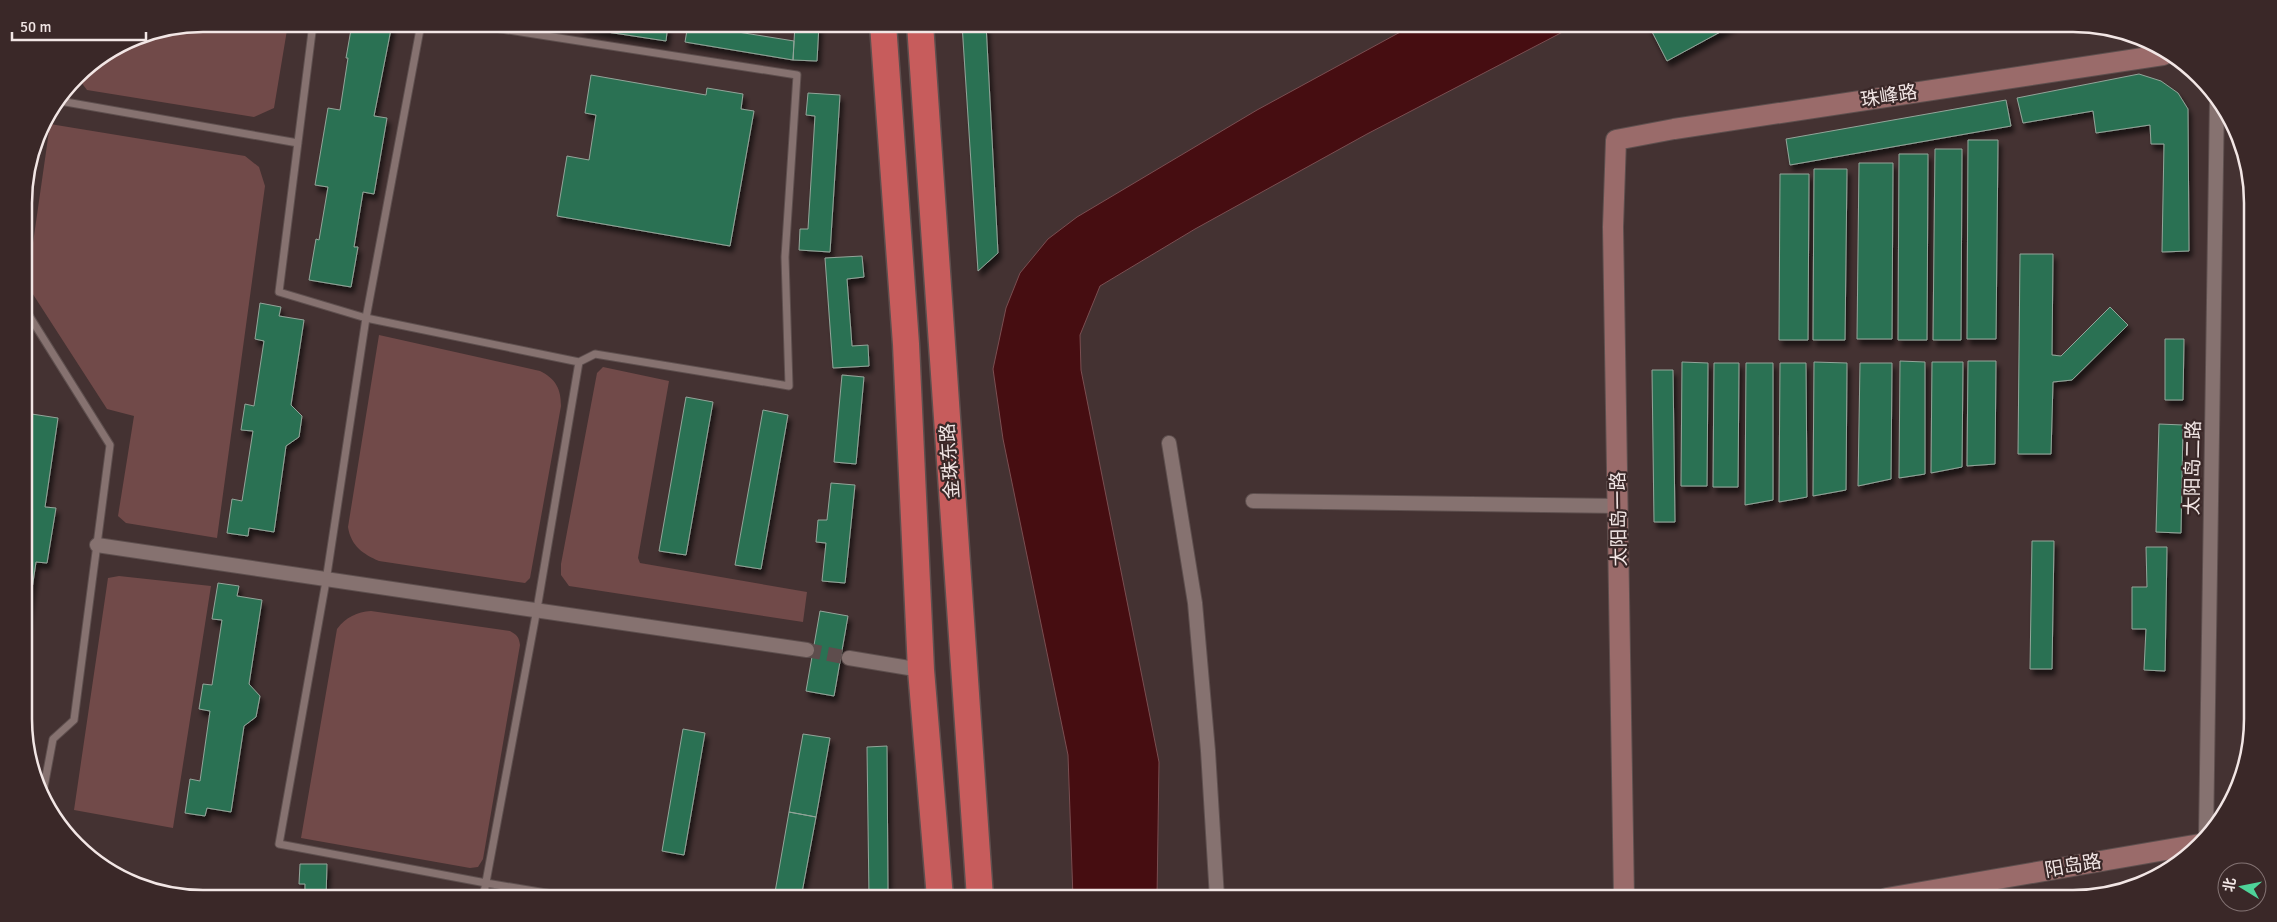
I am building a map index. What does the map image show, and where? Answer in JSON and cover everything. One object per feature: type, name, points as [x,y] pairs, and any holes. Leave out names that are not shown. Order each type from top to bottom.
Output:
[{"type":"highway","name":"金珠东路","points":[[884,32],[906,344],[921,670],[939,890]]},
{"type":"highway","name":"金珠东路","points":[[921,32],[979,890]]},
{"type":"street","name":"珠峰路","points":[[1616,140],[1674,129],[2159,56]]},
{"type":"street","name":"太阳岛二路","points":[[2206,826],[2217,110]]},
{"type":"street","name":"太阳岛一路","points":[[1616,140],[1613,227],[1624,889]]},
{"type":"street","points":[[1169,443],[1194,602],[1208,751],[1216,889]]},
{"type":"street","points":[[1253,501],[1619,506]]},
{"type":"street","points":[[97,545],[807,650]]},
{"type":"street","points":[[849,658],[921,670]]},
{"type":"street","name":"阳岛路","points":[[1940,889],[2187,846]]},
{"type":"lane","points":[[312,32],[279,292],[366,318],[578,362],[595,354],[789,386],[785,257],[797,75],[520,32]]},
{"type":"lane","points":[[420,32],[366,318],[326,580],[279,844],[523,890]]},
{"type":"lane","points":[[66,102],[298,143]]},
{"type":"lane","points":[[33,321],[110,445],[74,720],[53,739],[45,781]]},
{"type":"lane","points":[[485,890],[537,610],[578,362]]},
{"type":"shaded area","points":[[204,32],[287,32],[274,108],[254,117],[87,90],[82,84],[109,61],[128,50],[149,42],[170,36]]},
{"type":"shaded area","points":[[1400,32],[1563,32],[1367,134],[1195,229],[1100,286],[1080,335],[1081,370],[1159,762],[1157,889],[1073,890],[1068,755],[1003,439],[993,369],[1006,308],[1020,273],[1048,239],[1077,217],[1257,110]]},
{"type":"shaded area","points":[[52,124],[245,156],[259,167],[265,186],[217,538],[126,523],[118,516],[134,416],[107,409],[33,294],[33,244],[49,130]]},
{"type":"shaded area","points":[[379,335],[540,371],[554,381],[559,390],[561,406],[530,578],[525,583],[379,561],[363,552],[352,539],[348,527]]},
{"type":"shaded area","points":[[603,367],[669,381],[638,558],[640,563],[807,592],[803,622],[569,586],[561,575],[561,564],[597,373]]},
{"type":"shaded area","points":[[119,576],[211,586],[173,828],[74,810],[108,578]]},
{"type":"shaded area","points":[[371,611],[510,631],[518,638],[520,645],[483,859],[478,867],[470,868],[301,838],[337,629],[352,616]]},
{"type":"building","points":[[351,32],[390,32],[374,116],[387,118],[374,194],[363,192],[354,247],[358,247],[351,287],[309,280],[316,239],[319,240],[328,187],[315,185],[328,108],[340,110],[348,58],[346,58]]},
{"type":"building","points":[[607,32],[667,32],[666,41]]},
{"type":"building","points":[[687,32],[738,32],[794,41],[793,60],[685,42]]},
{"type":"building","points":[[795,32],[819,32],[817,61],[793,60]]},
{"type":"building","points":[[963,32],[986,32],[998,253],[978,271]]},
{"type":"building","points":[[1652,32],[1720,32],[1667,61]]},
{"type":"building","points":[[2139,74],[2161,81],[2178,93],[2188,109],[2189,251],[2162,252],[2164,144],[2151,144],[2150,125],[2096,133],[2093,111],[2023,123],[2017,98]]},
{"type":"building","points":[[591,75],[706,95],[707,88],[743,94],[741,109],[754,111],[730,246],[557,216],[567,156],[589,160],[596,115],[585,113]]},
{"type":"building","points":[[808,93],[840,95],[830,252],[799,250],[800,229],[808,229],[815,116],[806,115]]},
{"type":"building","points":[[2006,100],[2011,126],[1790,165],[1786,139]]},
{"type":"building","points":[[1968,140],[1998,140],[1996,339],[1967,339]]},
{"type":"building","points":[[1935,149],[1962,149],[1961,340],[1933,340]]},
{"type":"building","points":[[1899,154],[1928,154],[1927,340],[1898,340]]},
{"type":"building","points":[[1859,163],[1893,163],[1892,339],[1857,339]]},
{"type":"building","points":[[1814,169],[1847,169],[1845,340],[1813,340]]},
{"type":"building","points":[[1780,174],[1809,174],[1808,340],[1779,340]]},
{"type":"building","points":[[2020,254],[2053,254],[2052,355],[2061,356],[2110,307],[2128,325],[2072,380],[2053,382],[2051,454],[2018,454]]},
{"type":"building","points":[[862,256],[864,277],[847,279],[852,346],[868,345],[869,366],[833,368],[825,258]]},
{"type":"building","points":[[260,303],[281,307],[279,316],[304,320],[291,405],[302,416],[299,437],[286,446],[274,532],[249,528],[248,536],[227,533],[232,499],[242,501],[253,431],[241,430],[245,404],[254,406],[264,341],[255,339]]},
{"type":"building","points":[[2165,339],[2184,339],[2183,400],[2165,400]]},
{"type":"building","points":[[1900,361],[1925,362],[1925,474],[1899,478]]},
{"type":"building","points":[[1968,361],[1996,361],[1995,464],[1967,466]]},
{"type":"building","points":[[1682,362],[1708,363],[1707,486],[1681,486]]},
{"type":"building","points":[[1814,362],[1847,363],[1846,490],[1813,496]]},
{"type":"building","points":[[1932,362],[1963,362],[1962,467],[1931,473]]},
{"type":"building","points":[[1714,363],[1739,363],[1738,487],[1713,487]]},
{"type":"building","points":[[1746,363],[1773,363],[1773,500],[1745,505]]},
{"type":"building","points":[[1780,363],[1806,363],[1807,497],[1779,502]]},
{"type":"building","points":[[1860,363],[1892,363],[1891,479],[1858,486]]},
{"type":"building","points":[[1652,370],[1673,370],[1675,522],[1654,522]]},
{"type":"building","points":[[842,375],[864,377],[856,464],[834,462]]},
{"type":"building","points":[[686,397],[713,402],[686,555],[659,551]]},
{"type":"building","points":[[763,410],[788,415],[761,569],[735,565]]},
{"type":"building","points":[[33,414],[58,418],[45,507],[56,508],[47,563],[36,562],[32,587]]},
{"type":"building","points":[[2159,424],[2183,425],[2181,533],[2156,532]]},
{"type":"building","points":[[831,483],[855,485],[845,583],[822,581],[826,543],[816,542],[818,520],[827,520]]},
{"type":"building","points":[[2032,541],[2054,541],[2052,669],[2030,669]]},
{"type":"building","points":[[2146,547],[2167,547],[2165,671],[2144,670],[2146,629],[2132,629],[2132,587],[2147,587]]},
{"type":"building","points":[[218,583],[239,586],[237,596],[262,600],[249,684],[260,696],[256,717],[244,726],[231,812],[207,808],[205,816],[185,813],[190,779],[200,781],[210,711],[199,709],[203,684],[212,685],[222,620],[212,619]]},
{"type":"building","points":[[820,611],[848,616],[834,696],[806,691]]},
{"type":"building","points":[[683,729],[705,733],[684,855],[662,851]]},
{"type":"building","points":[[803,734],[830,738],[816,817],[789,812]]},
{"type":"building","points":[[887,746],[888,890],[869,890],[867,747]]},
{"type":"building","points":[[789,812],[816,817],[803,890],[775,890]]},
{"type":"building","points":[[300,864],[327,864],[326,890],[305,890],[305,884],[299,884]]},
{"type":"tunnel","points":[[807,650],[849,658]]}]
